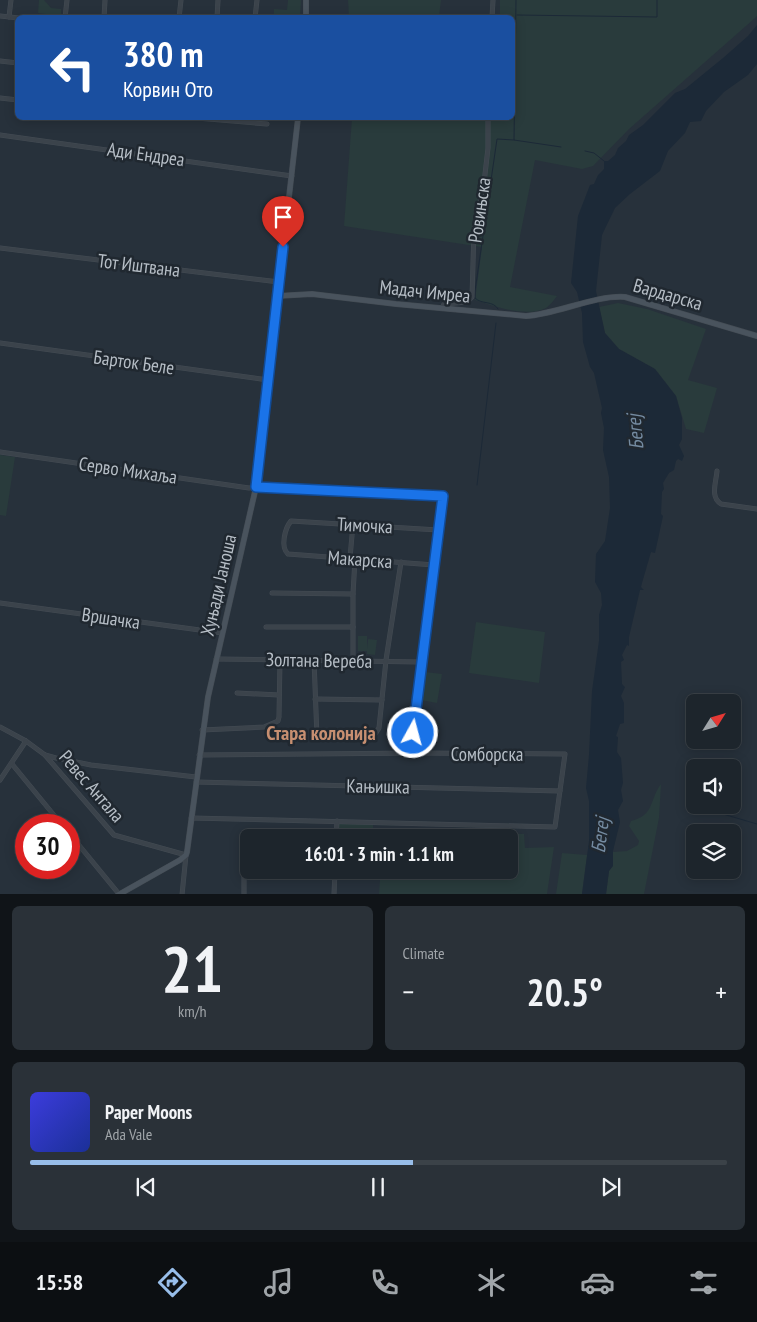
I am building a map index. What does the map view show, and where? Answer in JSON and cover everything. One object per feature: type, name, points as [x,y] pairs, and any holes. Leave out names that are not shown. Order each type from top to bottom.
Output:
[{"type":"street","points":[[9,17],[11,0]]},
{"type":"street","points":[[65,15],[67,0]]},
{"type":"street","points":[[104,15],[106,0]]},
{"type":"street","points":[[179,15],[181,0]]},
{"type":"street","points":[[217,15],[218,0]]},
{"type":"street","points":[[255,15],[257,0]]},
{"type":"street","points":[[306,0],[306,15]]},
{"type":"street","points":[[492,15],[493,0]]},
{"type":"street","points":[[0,16],[15,18]]},
{"type":"street","points":[[0,61],[15,63]]},
{"type":"street","points":[[0,98],[15,100]]},
{"type":"street","points":[[227,120],[267,124]]},
{"type":"street","name":"Хуњади Јаноша","points":[[182,894],[202,730],[216,659],[256,487],[298,120]]},
{"type":"street","name":"Ровињска","points":[[442,308],[444,304],[448,303],[467,302],[472,296],[474,230],[484,183],[488,148],[488,120]]},
{"type":"street","name":"Ади Ендреа","points":[[0,134],[292,176]]},
{"type":"street","name":"Тот Иштвана","points":[[0,248],[279,282]]},
{"type":"street","name":"Мадач Имреа","points":[[277,296],[312,294],[526,316],[570,307]]},
{"type":"street","name":"Вардарска","points":[[570,307],[618,296],[631,298],[757,336]]},
{"type":"street","name":"Барток Беле","points":[[0,343],[268,380]]},
{"type":"street","name":"Серво Михаља","points":[[0,452],[249,488],[443,496],[438,530]]},
{"type":"street","points":[[717,471],[714,496],[717,501],[721,504],[757,509]]},
{"type":"street","name":"Тимочка","points":[[286,553],[283,547],[288,525],[291,521],[438,530]]},
{"type":"street","points":[[352,660],[353,524]]},
{"type":"street","points":[[418,753],[413,733],[438,530]]},
{"type":"street","name":"Макарска","points":[[286,553],[434,564]]},
{"type":"street","points":[[314,660],[317,737],[375,734],[379,728],[386,660],[401,562]]},
{"type":"street","points":[[272,593],[353,594]]},
{"type":"street","name":"Вршачка","points":[[0,603],[222,633]]},
{"type":"street","points":[[266,627],[353,627]]},
{"type":"street","name":"Золтана Вереба","points":[[216,659],[422,662]]},
{"type":"street","points":[[202,730],[264,727],[278,721],[280,659]]},
{"type":"street","points":[[237,693],[280,695]]},
{"type":"street","points":[[315,699],[382,700]]},
{"type":"street","points":[[0,727],[26,741],[45,755]]},
{"type":"street","points":[[0,780],[26,741]]},
{"type":"street","name":"Сомборска","points":[[199,755],[565,754],[560,791]]},
{"type":"street","name":"Кањишка","points":[[45,755],[91,765],[196,779],[560,791]]},
{"type":"street","name":"Ревес Антала","points":[[45,755],[114,835],[186,855]]},
{"type":"street","points":[[12,764],[53,814]]},
{"type":"street","points":[[191,818],[555,827],[560,791]]},
{"type":"street","points":[[337,822],[337,829]]},
{"type":"street","points":[[80,846],[119,894],[186,855]]},
{"type":"street","points":[[244,879],[244,894]]},
{"type":"street","points":[[334,894],[335,879]]},
{"type":"shaded area","points":[[39,0],[44,0],[51,8],[61,9],[61,15],[38,13]]},
{"type":"shaded area","points":[[288,0],[301,0],[300,15],[274,14],[274,9],[287,10]]},
{"type":"shaded area","points":[[348,0],[441,0],[439,15],[349,15]]},
{"type":"shaded area","points":[[500,0],[757,0],[757,16],[629,129],[593,166],[582,169],[535,160],[510,287],[557,296],[546,308],[538,311],[510,310],[475,300],[482,247],[344,226],[352,120],[515,120],[515,15],[500,15]]},
{"type":"shaded area","points":[[618,303],[647,309],[706,329],[688,380],[717,388],[704,433],[686,429],[676,396],[655,369],[619,349],[605,333],[599,307]]},
{"type":"shaded area","points":[[0,455],[15,457],[6,516],[0,515]]},
{"type":"shaded area","points":[[476,622],[545,632],[539,683],[469,673]]},
{"type":"shaded area","points":[[358,636],[367,636],[367,649],[368,639],[377,640],[375,655],[367,654],[367,651],[358,651]]},
{"type":"shaded area","points":[[425,672],[442,674],[437,703],[421,700]]},
{"type":"shaded area","points":[[661,784],[659,818],[644,894],[606,894],[609,871],[613,865],[613,852],[627,851],[638,845],[639,841],[629,826],[631,821],[648,811]]},
{"type":"shaded area","points":[[337,823],[373,824],[373,829],[337,829]]},
{"type":"shaded area","points":[[518,834],[524,834],[525,848],[554,847],[547,894],[379,894],[380,879],[518,879]]},
{"type":"shaded area","points":[[562,853],[587,855],[582,894],[556,894]]},
{"type":"water","name":"Бегеј","points":[[757,25],[757,64],[748,75],[724,92],[706,111],[701,121],[690,122],[685,133],[668,151],[660,171],[615,208],[602,235],[596,291],[605,333],[619,349],[655,369],[676,396],[682,418],[682,439],[679,445],[684,456],[682,461],[678,459],[676,461],[674,470],[669,473],[663,483],[661,514],[663,516],[655,553],[651,552],[641,587],[644,590],[640,590],[629,637],[629,646],[627,645],[622,655],[624,660],[621,662],[622,684],[625,687],[621,696],[624,703],[624,723],[620,724],[616,736],[618,737],[617,752],[621,758],[623,801],[618,810],[620,822],[613,851],[613,866],[609,871],[606,894],[582,894],[589,841],[589,801],[586,788],[592,691],[599,641],[599,615],[602,605],[601,593],[595,582],[596,554],[605,541],[610,508],[609,477],[603,450],[604,428],[602,408],[594,373],[590,367],[583,342],[582,313],[577,292],[571,283],[578,216],[590,185],[594,184],[598,175],[604,169],[604,161],[608,161],[615,155],[618,148],[626,141],[629,135],[643,125],[675,93],[685,89],[723,58],[748,36]]},
{"type":"waterway","points":[[515,70],[516,0]]},
{"type":"waterway","points":[[517,15],[657,17],[657,0]]},
{"type":"waterway","points":[[514,120],[514,140],[561,147]]},
{"type":"waterway","points":[[498,309],[493,304],[475,298],[475,291],[497,139],[514,140]]},
{"type":"waterway","points":[[585,151],[594,153],[604,161]]},
{"type":"waterway","points":[[477,485],[496,323]]},
{"type":"waterway","points":[[723,814],[757,824]]},
{"type":"district","name":"Стара колонија","points":[[321,733]]},
{"type":"route","points":[[283,247],[256,487],[443,496],[413,733]]}]
